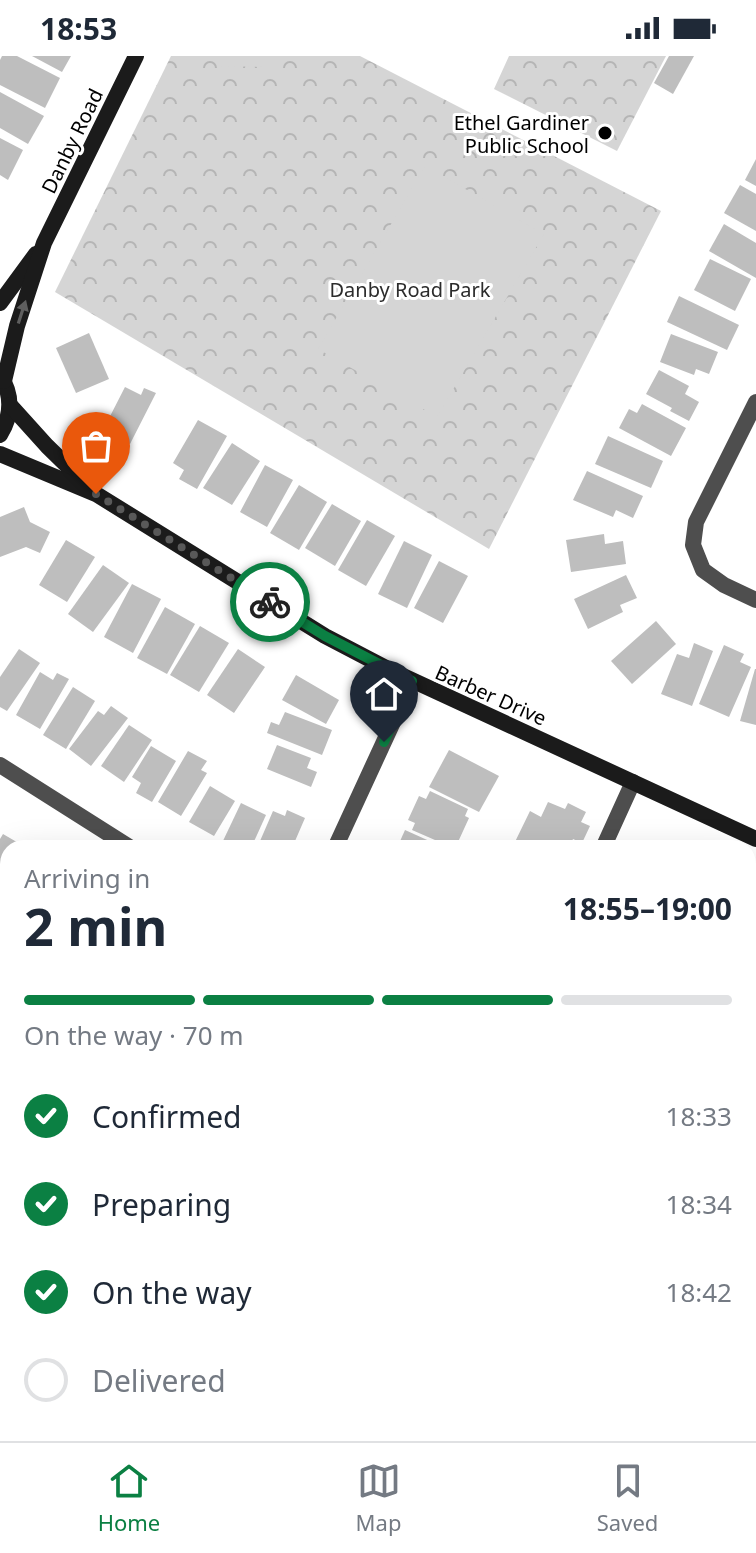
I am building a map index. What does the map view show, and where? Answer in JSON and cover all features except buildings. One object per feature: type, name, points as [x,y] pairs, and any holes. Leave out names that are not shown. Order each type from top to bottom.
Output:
[{"type":"street","name":"Danby Road","points":[[2,378],[44,243],[136,56]]},
{"type":"street","name":"Danby Road","points":[[0,303],[44,243]]},
{"type":"street","points":[[0,435],[9,416],[10,405],[2,378]]},
{"type":"street","points":[[756,402],[696,522],[693,545],[703,570],[724,585],[756,600]]},
{"type":"street","name":"Barber Drive","points":[[10,405],[96,494]]},
{"type":"street","name":"Barber Drive","points":[[0,454],[96,494],[325,636],[412,681],[756,839]]},
{"type":"street","points":[[339,840],[412,681]]},
{"type":"street","points":[[0,765],[118,840]]},
{"type":"street","points":[[607,840],[633,782]]},
{"type":"green space","name":"Danby Road Park","points":[[171,56],[360,56],[661,211],[489,549],[55,292]]},
{"type":"green space","points":[[219,56],[266,56],[266,67],[218,66]]},
{"type":"green space","points":[[509,56],[666,56],[617,151],[494,89]]},
{"type":"green space","points":[[425,166],[544,234],[437,417],[318,349]]},
{"type":"way so far","points":[[96,494],[270,602]]},
{"type":"place","name":"Ethel Gardiner Public School","points":[[605,133]]},
{"type":"route","points":[[270,602],[325,636],[412,681],[384,742]]}]
